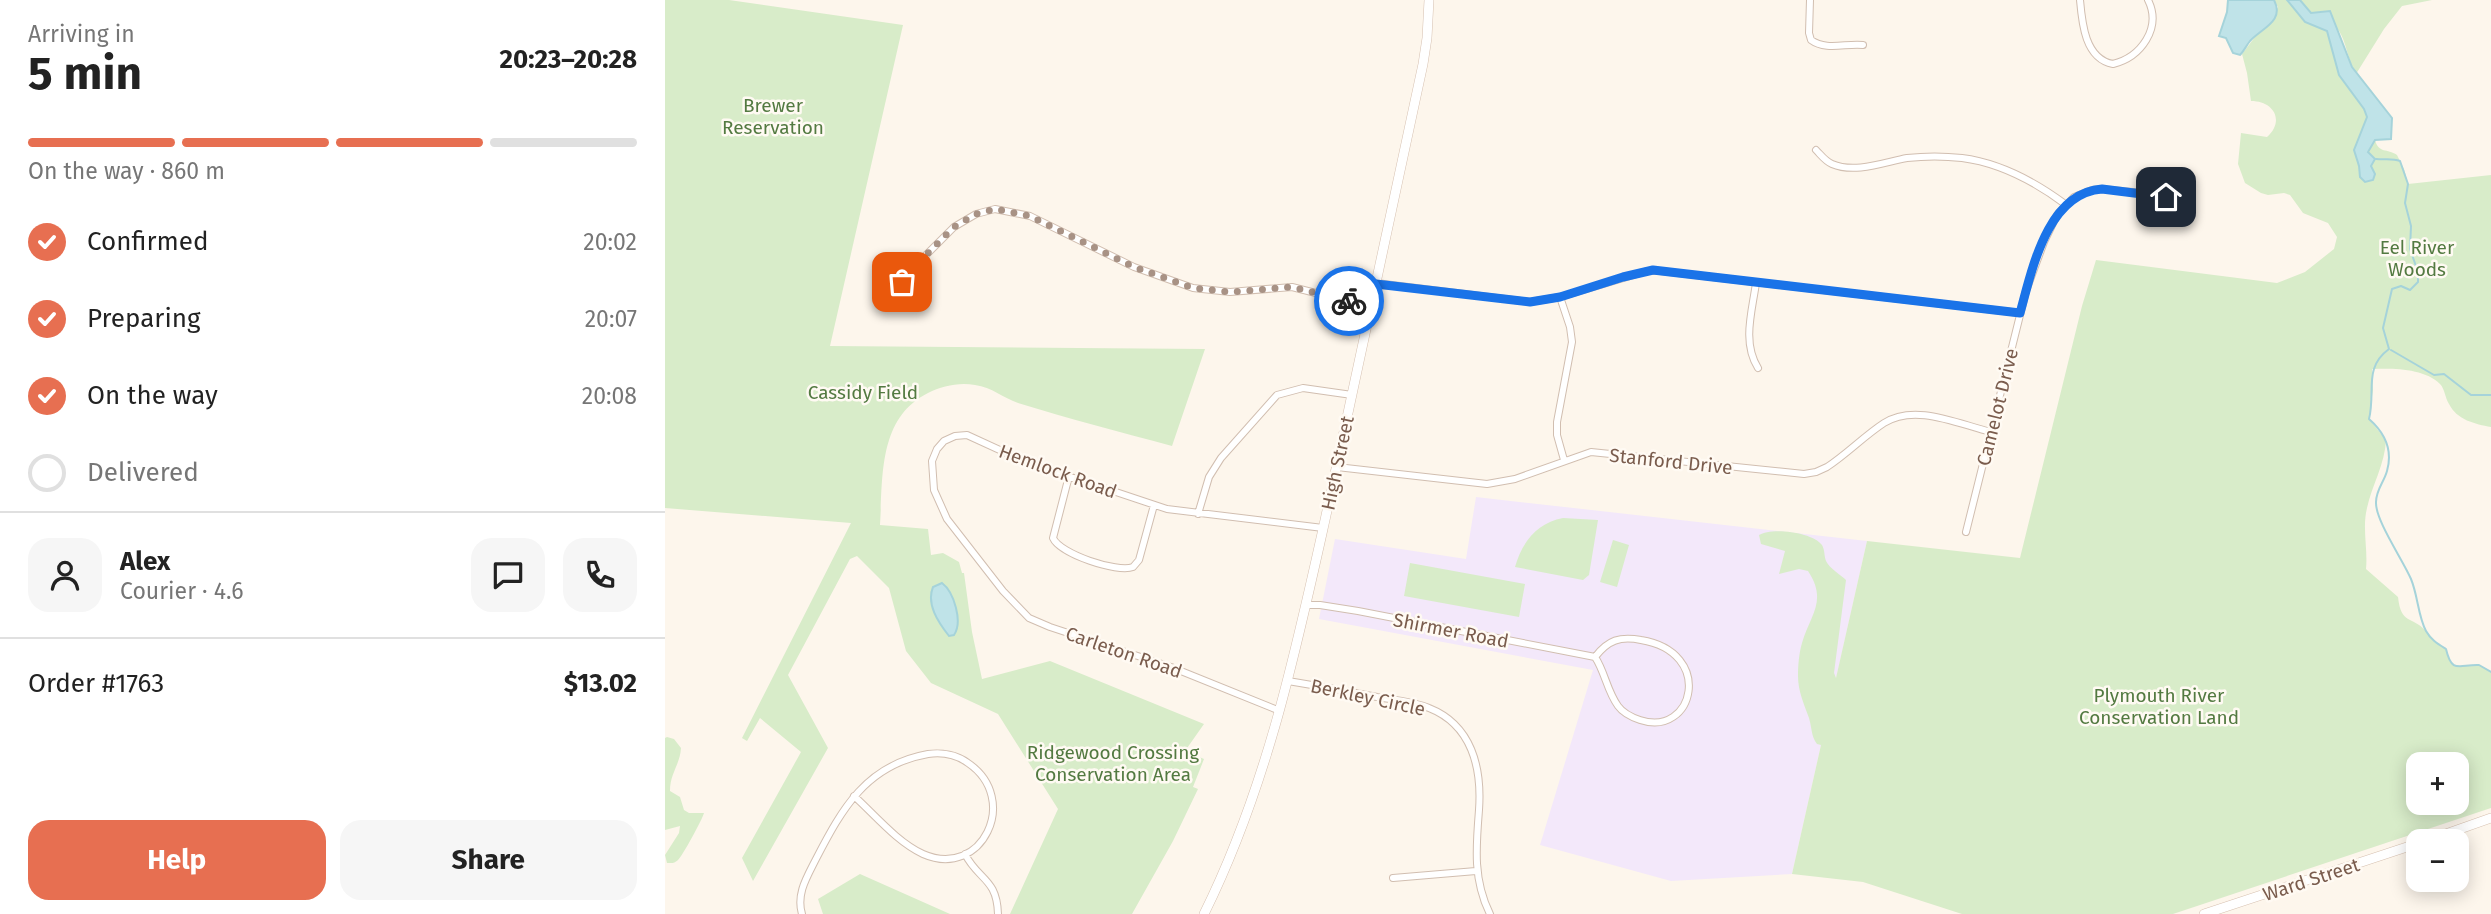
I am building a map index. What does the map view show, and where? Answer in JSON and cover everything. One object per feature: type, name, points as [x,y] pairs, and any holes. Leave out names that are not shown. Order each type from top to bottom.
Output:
[{"type":"main road","name":"High Street","points":[[1204,914],[1250,810],[1280,711],[1307,605],[1423,64],[1429,0]]},
{"type":"main road","name":"Ward Street","points":[[2459,829],[2491,818]]},
{"type":"main road","name":"Ward Street","points":[[2204,914],[2406,847]]},
{"type":"street","points":[[1809,0],[1811,40],[1822,46],[1847,43],[1863,45]]},
{"type":"street","points":[[2080,0],[2091,50],[2099,59],[2113,64],[2131,56],[2146,42],[2153,18],[2148,0]]},
{"type":"street","points":[[1816,150],[1833,164],[1849,167],[1921,157],[1974,160],[2007,169],[2065,204],[2083,193],[2102,189],[2154,194],[2166,197],[2180,207]]},
{"type":"street","name":"Camelot Drive","points":[[1966,532],[2020,313],[2050,227],[2065,204]]},
{"type":"street","points":[[920,261],[954,227],[976,214],[995,209],[1030,216],[1134,267],[1193,288],[1230,292],[1292,287],[1371,307]]},
{"type":"street","points":[[909,258],[920,261],[924,270],[923,277],[911,285],[902,282],[898,276],[898,267],[902,261],[909,258]]},
{"type":"street","points":[[1376,284],[1512,301],[1542,301],[1647,271],[2020,313]]},
{"type":"street","points":[[1756,283],[1748,343],[1752,359],[1758,368]]},
{"type":"street","points":[[1560,297],[1572,342],[1557,422],[1557,435],[1564,460]]},
{"type":"street","points":[[1198,514],[1209,477],[1229,449],[1277,395],[1303,388],[1352,395]]},
{"type":"street","name":"Stanford Drive","points":[[1337,467],[1487,484],[1515,480],[1591,452],[1804,474],[1827,467],[1883,424],[1900,416],[1911,414],[1933,417],[1991,432]]},
{"type":"street","name":"Hemlock Road","points":[[986,570],[947,519],[937,499],[932,480],[933,456],[940,445],[955,436],[974,437],[1016,458],[1154,505],[1198,514],[1323,528]]},
{"type":"street","points":[[1069,477],[1053,538],[1060,548],[1072,554],[1117,569],[1133,567],[1139,560],[1154,505]]},
{"type":"street","name":"Carleton Road","points":[[986,570],[1013,603],[1038,623],[1160,663],[1280,711]]},
{"type":"street","name":"Shirmer Road","points":[[1307,605],[1358,611],[1595,657]]},
{"type":"street","points":[[1622,639],[1649,641],[1672,650],[1683,662],[1689,679],[1683,706],[1666,722],[1646,722],[1634,718],[1617,705],[1595,657],[1604,645],[1622,639]]},
{"type":"street","name":"Berkley Circle","points":[[1288,681],[1417,704],[1440,713],[1462,732],[1475,755],[1479,770],[1481,787],[1476,871],[1482,898],[1490,914]]},
{"type":"street","points":[[801,914],[799,898],[806,879],[840,814],[854,796],[875,777],[908,760],[935,754],[961,758],[982,776],[989,786],[994,800],[993,820],[982,841],[965,854],[944,859],[919,852],[854,796]]},
{"type":"street","points":[[965,854],[992,887],[998,914]]},
{"type":"street","points":[[1394,878],[1476,871]]},
{"type":"shaded area","points":[[1476,497],[1867,541],[1792,874],[1671,881],[1540,845],[1593,670],[1319,619],[1335,539],[1466,559]]},
{"type":"green space","points":[[665,0],[729,0],[903,25],[830,346],[1205,349],[1172,446],[1018,403],[981,386],[957,384],[928,393],[900,417],[886,450],[883,469],[880,525],[928,529],[931,555],[943,553],[959,562],[964,573],[982,679],[1050,661],[1204,724],[1185,751],[1204,759],[1193,787],[1198,789],[1173,841],[1132,914],[1010,914],[1058,809],[998,714],[931,683],[906,651],[889,588],[857,556],[850,559],[788,675],[828,748],[753,881],[742,858],[801,752],[760,718],[747,741],[742,738],[851,523],[665,508]]},
{"type":"green space","name":"Plymouth River Conservation Land","points":[[2274,0],[2287,0],[2305,22],[2327,31],[2339,75],[2364,109],[2367,118],[2354,150],[2360,177],[2374,174],[2368,152],[2375,140],[2381,149],[2397,155],[2408,184],[2491,175],[2491,427],[2473,423],[2457,414],[2448,402],[2442,386],[2426,375],[2398,369],[2372,369],[2373,390],[2369,419],[2386,440],[2367,508],[2365,531],[2366,569],[2398,597],[2404,616],[2446,649],[2454,665],[2479,665],[2491,672],[2491,808],[2428,829],[2406,829],[2406,836],[2173,914],[1962,914],[1863,882],[1792,874],[1821,745],[1817,744],[1814,738],[1798,676],[1801,647],[1815,608],[1817,591],[1808,571],[1799,569],[1779,574],[1785,551],[1761,544],[1759,535],[1773,531],[1810,537],[1822,545],[1828,564],[1846,580],[1834,673],[1836,678],[1867,541],[2020,558],[2082,306],[2096,260],[2277,283],[2305,272],[2334,249],[2337,237],[2328,223],[2303,213],[2290,195],[2268,195],[2245,183],[2238,164],[2241,133],[2267,137],[2276,119],[2266,104],[2251,101],[2242,54],[2278,7]]},
{"type":"green space","points":[[2300,0],[2432,0],[2402,6],[2356,74],[2339,31],[2326,19],[2310,13]]},
{"type":"green space","points":[[1563,518],[1598,520],[1589,575],[1583,580],[1515,567],[1532,535],[1546,524]]},
{"type":"green space","points":[[1613,540],[1629,545],[1617,587],[1600,582]]},
{"type":"green space","points":[[1410,563],[1525,584],[1519,617],[1404,596]]},
{"type":"green space","points":[[667,737],[674,739],[681,748],[670,791],[680,797],[684,810],[689,813],[704,813],[684,852],[672,863],[667,863],[665,855],[679,833],[680,826],[665,830]]},
{"type":"green space","points":[[860,874],[950,914],[823,914],[818,899]]},
{"type":"water","points":[[2228,0],[2274,0],[2277,7],[2271,24],[2250,41],[2240,55],[2233,53],[2226,38],[2219,36]]},
{"type":"water","points":[[2287,0],[2300,0],[2311,13],[2330,11],[2352,67],[2392,118],[2391,139],[2375,140],[2368,152],[2375,159],[2371,166],[2375,174],[2373,180],[2365,182],[2360,177],[2354,150],[2367,117],[2339,75],[2327,31],[2305,22]]},
{"type":"water","points":[[942,583],[950,593],[957,615],[957,629],[954,635],[949,636],[937,619],[931,600],[933,587]]},
{"type":"waterway","points":[[2376,159],[2400,161],[2408,184],[2405,203],[2411,226],[2410,249],[2418,272],[2418,282],[2410,290],[2401,286],[2392,289],[2383,328],[2389,349],[2381,356],[2373,372],[2369,419],[2383,436],[2389,456],[2387,471],[2376,498],[2377,510],[2411,579],[2421,619],[2428,634],[2446,649],[2454,665],[2479,665],[2491,672]]},
{"type":"waterway","points":[[2391,350],[2434,375],[2444,374],[2471,395],[2491,395]]},
{"type":"way so far","points":[[902,282],[911,285],[923,277],[924,270],[920,261],[954,227],[976,214],[995,209],[1030,216],[1134,267],[1193,288],[1230,292],[1292,287],[1349,301]]},
{"type":"route","points":[[1349,301],[1371,307],[1376,284],[1512,301],[1542,301],[1653,270],[2020,313],[2050,227],[2065,204],[2083,193],[2102,189],[2166,197]]},
{"type":"park label","name":"Brewer Reservation","points":[[773,116]]},
{"type":"park label","name":"Eel River Woods","points":[[2417,258]]},
{"type":"park label","name":"Cassidy Field","points":[[863,392]]},
{"type":"park label","name":"Ridgewood Crossing Conservation Area","points":[[1113,763]]}]
